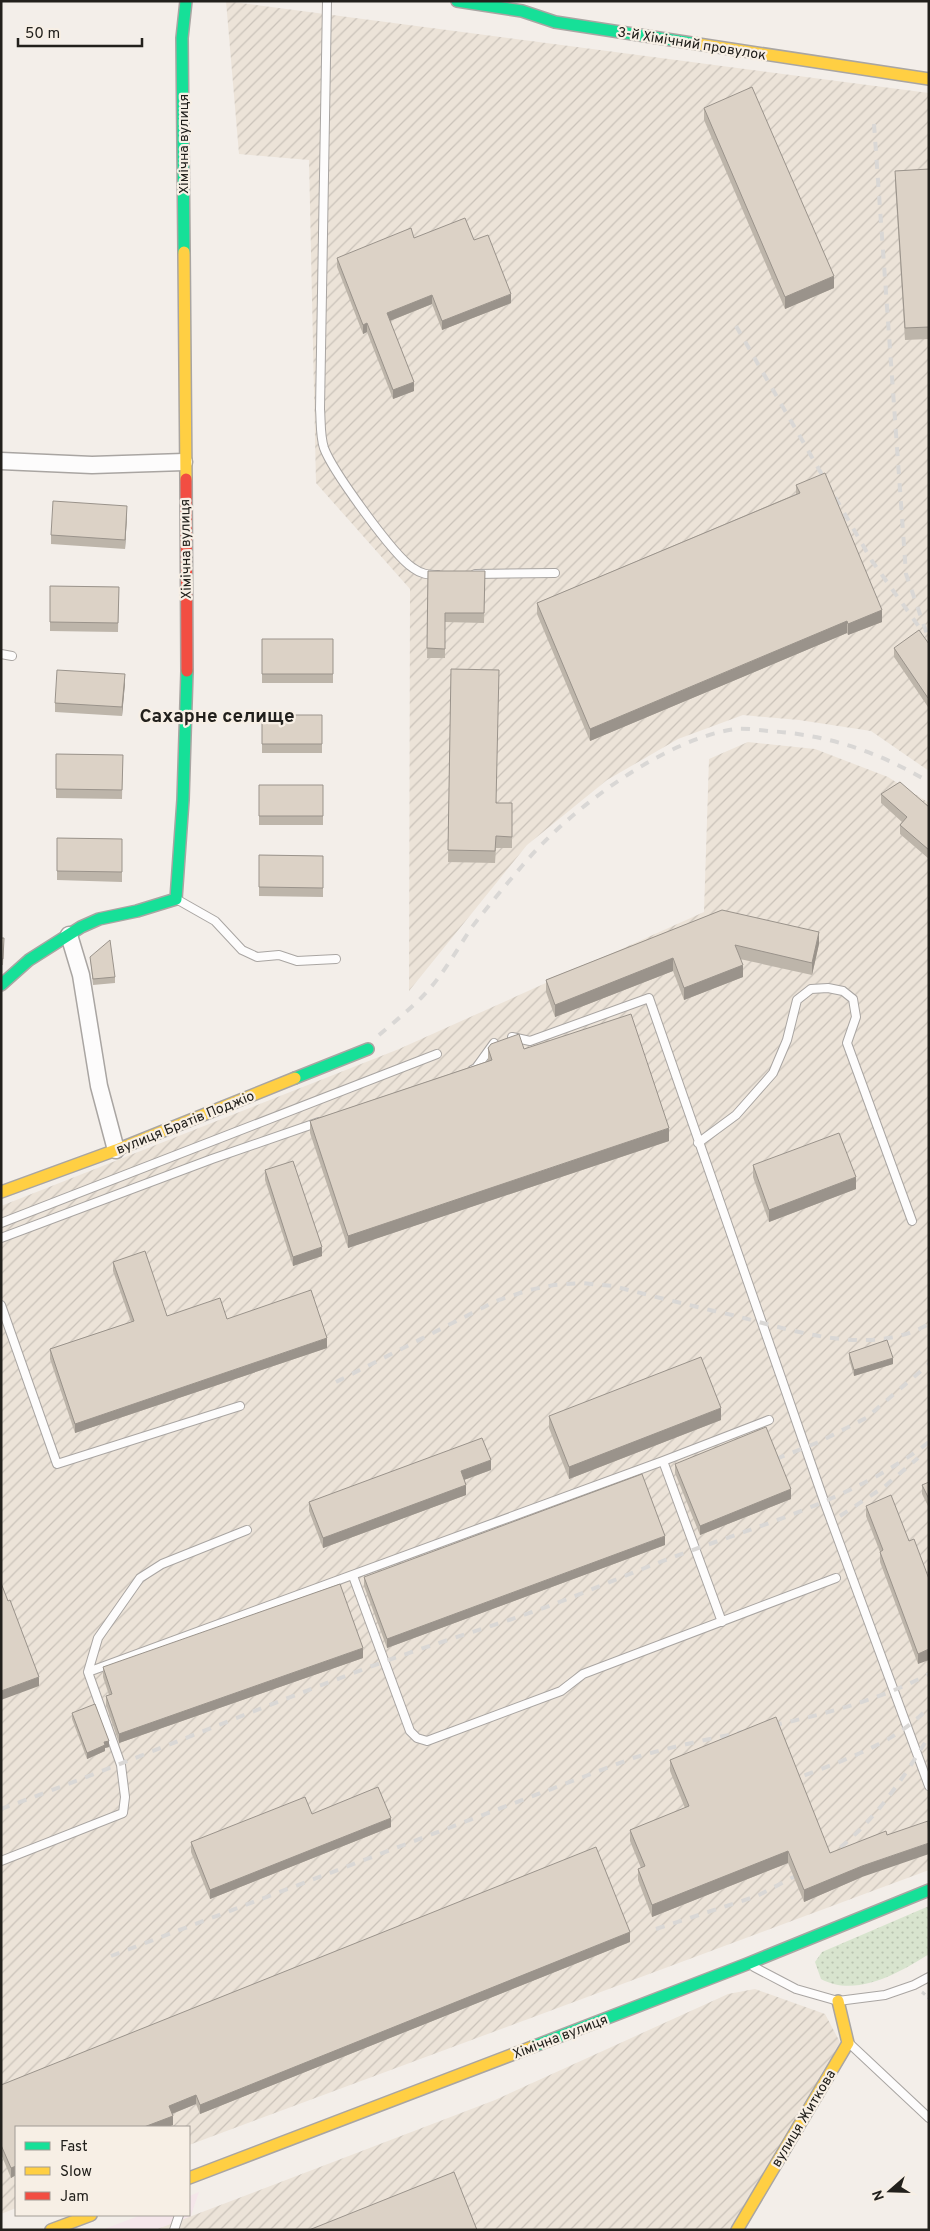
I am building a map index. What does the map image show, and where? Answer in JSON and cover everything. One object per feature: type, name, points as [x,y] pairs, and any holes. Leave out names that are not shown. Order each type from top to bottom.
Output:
[{"type":"street","name":"Хімічна вулиця","points":[[176,899],[183,800],[186,660],[182,38],[186,1]]},
{"type":"street","name":"3-й Хімічний провулок","points":[[457,1],[525,6],[555,22],[929,79]]},
{"type":"street","points":[[1,461],[92,465],[184,462]]},
{"type":"street","points":[[1,985],[29,960],[99,919],[137,911],[176,899]]},
{"type":"street","points":[[69,935],[81,974],[99,1086],[116,1150]]},
{"type":"street","name":"вулиця Братів Поджіо","points":[[1,1192],[116,1150],[368,1048]]},
{"type":"street","name":"Хімічна вулиця","points":[[190,2179],[747,1964],[929,1890]]},
{"type":"street","points":[[838,2001],[848,2043]]},
{"type":"street","name":"вулиця Житкова","points":[[737,2230],[848,2043]]},
{"type":"street","points":[[51,2230],[88,2216]]},
{"type":"lane","points":[[327,1],[320,409],[323,445],[331,464],[395,551],[412,568],[427,575],[447,575]]},
{"type":"lane","points":[[466,574],[555,573]]},
{"type":"lane","points":[[1,654],[12,656]]},
{"type":"lane","points":[[176,899],[215,921],[242,950],[258,957],[279,955],[297,961],[336,959]]},
{"type":"lane","points":[[698,1143],[736,1115],[773,1073],[786,1040],[797,1000],[811,989],[828,988],[843,991],[853,999],[856,1017],[847,1042],[912,1221]]},
{"type":"lane","points":[[466,1072],[476,1068],[492,1043],[514,1037],[530,1041],[648,998],[824,1501],[929,1786]]},
{"type":"lane","points":[[1,1223],[436,1054]]},
{"type":"lane","points":[[1,1238],[212,1159],[325,1120]]},
{"type":"lane","points":[[1,1305],[57,1464],[240,1406]]},
{"type":"lane","points":[[88,1672],[664,1462],[770,1420]]},
{"type":"lane","points":[[664,1462],[722,1622]]},
{"type":"lane","points":[[1,1861],[123,1813],[125,1797],[121,1765],[88,1672],[98,1638],[140,1578],[162,1564],[247,1530]]},
{"type":"lane","points":[[353,1576],[410,1731],[417,1738],[426,1741],[561,1691],[583,1674],[836,1578]]},
{"type":"lane","points":[[747,1964],[796,1988],[838,2001],[885,1995],[914,1985],[929,1977]]},
{"type":"lane","points":[[848,2043],[929,2118]]},
{"type":"lane","points":[[174,2230],[179,2216]]},
{"type":"shaded area","points":[[226,1],[929,93],[929,771],[871,731],[799,720],[743,715],[678,739],[607,780],[527,845],[409,991],[410,589],[316,483],[309,160],[239,154]]},
{"type":"shaded area","points":[[748,742],[815,749],[888,777],[929,803],[929,1870],[190,2145],[190,2126],[15,2126],[15,2208],[1,2214],[1,1206],[399,1049],[704,912],[709,759]]},
{"type":"shaded area","points":[[755,1989],[825,2014],[841,2044],[729,2230],[155,2230],[495,2100],[728,1994]]},
{"type":"shaded area","points":[[199,2192],[186,2230],[102,2230],[138,2216],[190,2216],[190,2196]]},
{"type":"green space","points":[[929,1906],[929,1954],[904,1969],[877,1981],[848,1986],[834,1984],[821,1979],[815,1962],[822,1952]]},
{"type":"building","points":[[752,87],[834,276],[785,297],[704,108]]},
{"type":"building","points":[[929,169],[929,327],[905,328],[895,171]]},
{"type":"building","points":[[465,218],[474,240],[488,235],[511,294],[442,321],[432,295],[387,313],[414,382],[393,390],[367,323],[363,325],[337,258],[411,228],[414,238]]},
{"type":"building","points":[[825,473],[882,610],[848,624],[847,621],[590,729],[537,603],[800,493],[796,485]]},
{"type":"building","points":[[53,501],[127,506],[125,540],[51,535]]},
{"type":"building","points":[[428,571],[485,571],[484,613],[445,613],[445,649],[427,648]]},
{"type":"building","points":[[50,586],[119,587],[118,623],[50,622]]},
{"type":"building","points":[[919,630],[929,644],[928,698],[894,648]]},
{"type":"building","points":[[262,639],[333,639],[333,674],[262,674]]},
{"type":"building","points":[[451,669],[499,670],[496,803],[512,803],[512,837],[496,836],[495,851],[448,850]]},
{"type":"building","points":[[57,670],[125,674],[122,707],[55,703]]},
{"type":"building","points":[[262,715],[322,715],[322,744],[262,744]]},
{"type":"building","points":[[56,754],[123,755],[122,790],[56,789]]},
{"type":"building","points":[[900,782],[929,807],[929,850],[900,825],[907,817],[881,794]]},
{"type":"building","points":[[259,785],[323,785],[323,816],[259,816]]},
{"type":"building","points":[[57,838],[122,839],[122,872],[57,871]]},
{"type":"building","points":[[259,855],[323,856],[323,888],[259,887]]},
{"type":"building","points":[[722,910],[819,932],[812,963],[735,945],[743,965],[684,988],[673,958],[555,1005],[546,980]]},
{"type":"building","points":[[1,938],[4,938],[3,959],[1,959]]},
{"type":"building","points":[[110,940],[115,977],[93,979],[90,957]]},
{"type":"building","points":[[631,1014],[669,1128],[348,1236],[310,1121],[492,1060],[488,1048],[491,1044],[519,1034],[524,1049]]},
{"type":"building","points":[[839,1133],[856,1177],[769,1210],[753,1165]]},
{"type":"building","points":[[293,1161],[322,1247],[293,1257],[265,1170]]},
{"type":"building","points":[[145,1251],[167,1316],[220,1298],[227,1319],[311,1290],[327,1338],[75,1424],[50,1349],[134,1321],[113,1262]]},
{"type":"building","points":[[887,1340],[893,1358],[854,1370],[849,1353]]},
{"type":"building","points":[[701,1357],[721,1408],[569,1467],[549,1416]]},
{"type":"building","points":[[766,1427],[791,1489],[700,1526],[675,1464]]},
{"type":"building","points":[[482,1438],[491,1460],[461,1471],[466,1485],[323,1538],[309,1502]]},
{"type":"building","points":[[642,1474],[665,1536],[387,1639],[364,1577]]},
{"type":"building","points":[[929,1482],[929,1499],[922,1485]]},
{"type":"building","points":[[891,1495],[909,1541],[914,1539],[929,1579],[929,1649],[918,1654],[880,1552],[883,1550],[866,1506]]},
{"type":"building","points":[[1,1583],[8,1601],[10,1600],[39,1677],[1,1691]]},
{"type":"building","points":[[340,1584],[363,1648],[119,1734],[106,1696],[112,1694],[103,1667]]},
{"type":"building","points":[[95,1704],[109,1741],[104,1742],[105,1745],[87,1753],[72,1713]]},
{"type":"building","points":[[776,1717],[830,1853],[886,1831],[887,1835],[928,1821],[929,1843],[862,1866],[804,1890],[788,1851],[652,1905],[638,1869],[645,1866],[630,1830],[689,1806],[670,1760]]},
{"type":"building","points":[[378,1787],[391,1818],[210,1890],[191,1842],[305,1797],[312,1814]]},
{"type":"building","points":[[596,1847],[630,1932],[200,2105],[196,2095],[169,2106],[173,2116],[147,2126],[15,2126],[15,2166],[11,2168],[1,2145],[1,2085]]},
{"type":"building","points":[[454,2172],[477,2230],[309,2230]]},
{"type":"railway","points":[[874,124],[906,574],[929,640]]},
{"type":"railway","points":[[736,326],[872,561],[922,631]]},
{"type":"railway","points":[[379,1035],[429,990],[478,919],[542,844],[591,801],[619,781],[648,762],[678,747],[707,736],[735,729],[791,733],[852,746],[910,771],[929,782]]},
{"type":"railway","points":[[336,1382],[496,1301],[529,1290],[554,1285],[581,1283],[613,1286],[780,1328],[831,1338],[881,1339],[906,1334],[929,1324]]},
{"type":"railway","points":[[776,1459],[819,1442],[866,1418],[929,1364]]},
{"type":"railway","points":[[1,1809],[405,1654],[538,1610],[655,1564],[796,1513],[865,1482],[898,1464],[929,1442]]},
{"type":"railway","points":[[840,1516],[884,1487],[918,1458]]},
{"type":"railway","points":[[111,1956],[633,1758],[821,1714],[894,1690],[929,1674]]},
{"type":"railway","points":[[788,1782],[881,1743],[898,1733],[929,1707]]},
{"type":"railway","points":[[826,1858],[857,1833],[884,1803],[908,1770],[929,1736]]},
{"type":"railway","points":[[656,1929],[757,1896],[807,1870]]},
{"type":"traffic: fast","points":[[184,252],[182,38],[186,1]]},
{"type":"traffic: fast","points":[[457,1],[522,11],[555,22],[698,44]]},
{"type":"traffic: fast","points":[[1,985],[29,960],[81,927],[99,919],[137,911],[176,899],[183,800],[187,671]]},
{"type":"traffic: fast","points":[[295,1078],[368,1049]]},
{"type":"traffic: fast","points":[[532,2047],[747,1964],[929,1890]]},
{"type":"traffic: slow","points":[[698,44],[929,79]]},
{"type":"traffic: slow","points":[[184,252],[186,479]]},
{"type":"traffic: slow","points":[[1,1192],[116,1150],[295,1078]]},
{"type":"traffic: slow","points":[[737,2230],[848,2043],[838,2001]]},
{"type":"traffic: slow","points":[[190,2178],[532,2047]]},
{"type":"traffic: slow","points":[[51,2230],[88,2216]]},
{"type":"traffic: jam","points":[[186,479],[187,671]]},
{"type":"district","name":"Сахарне селище","points":[[217,715]]}]
